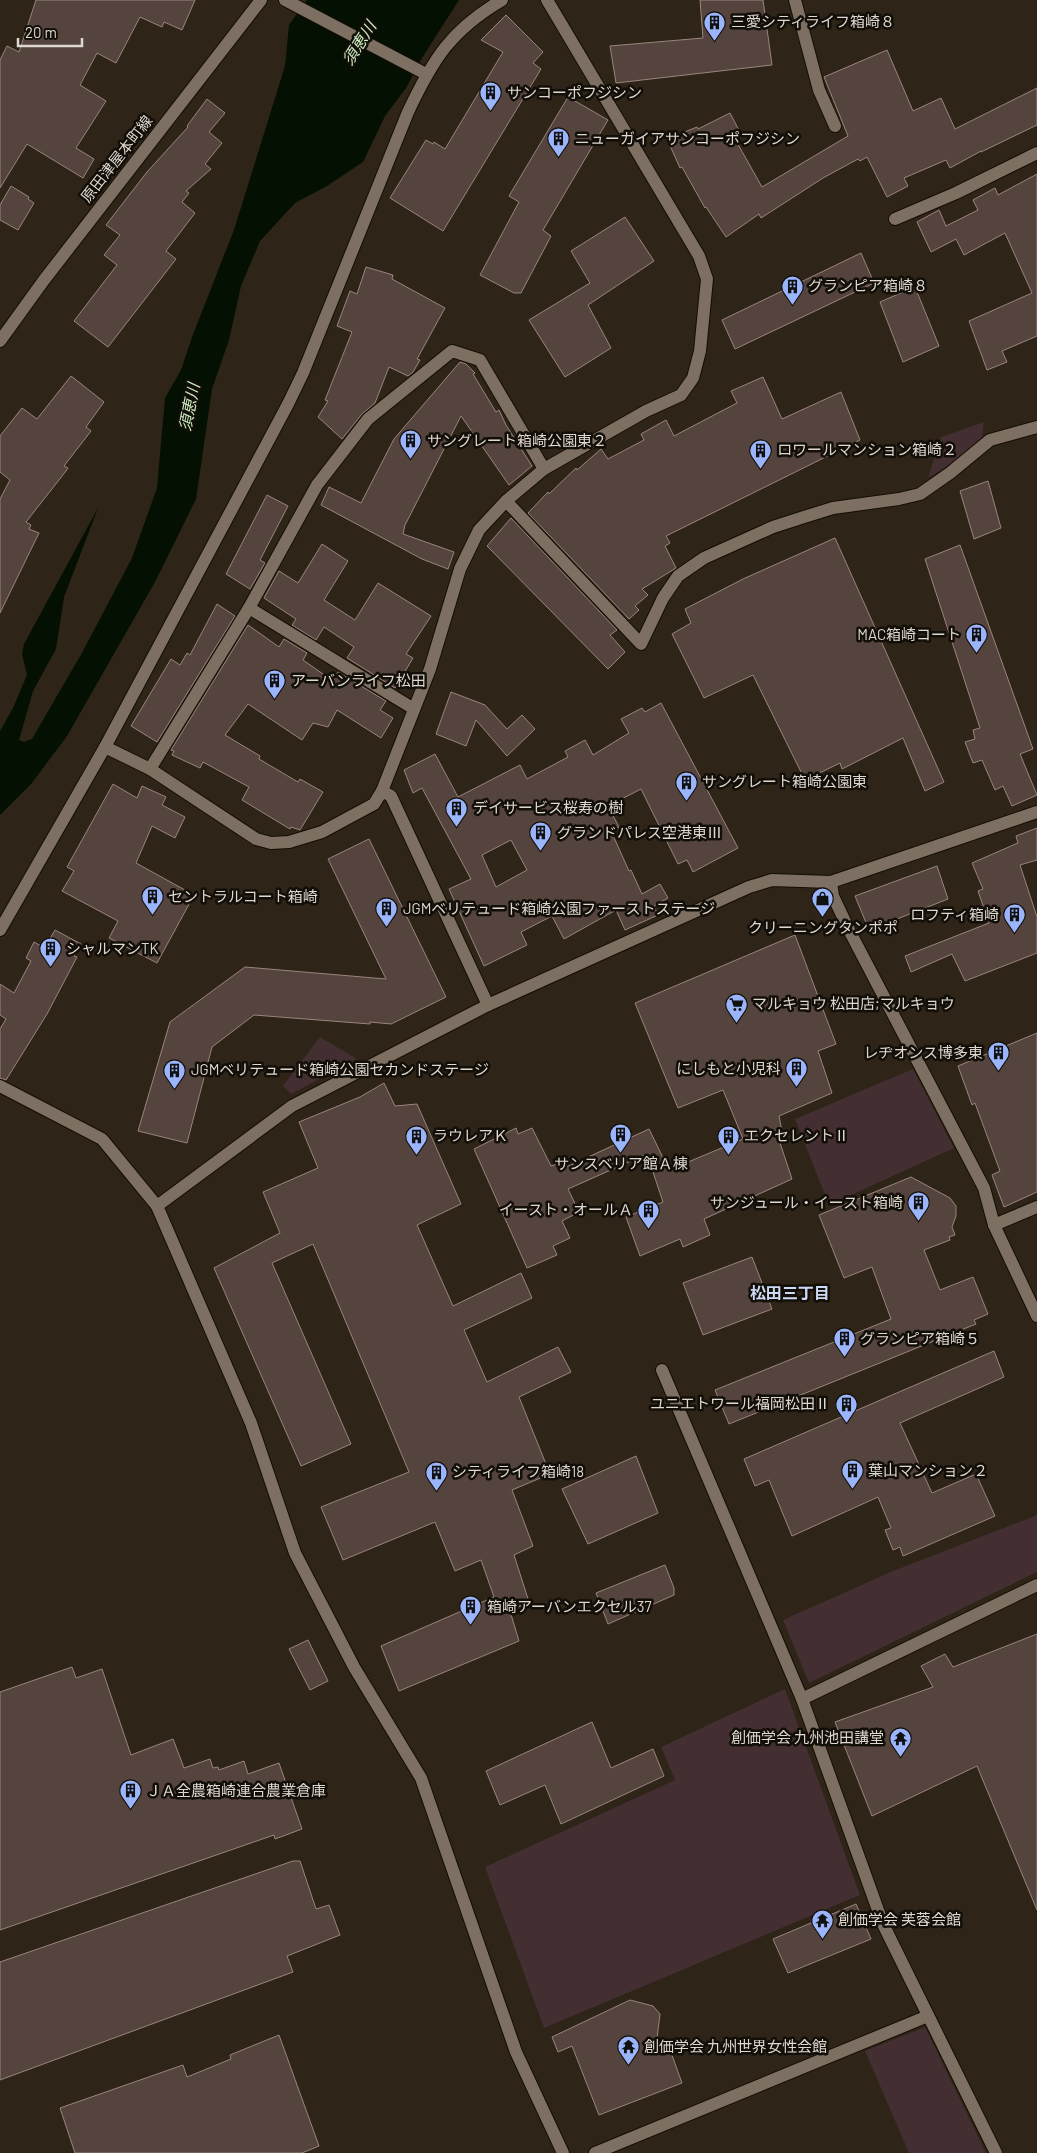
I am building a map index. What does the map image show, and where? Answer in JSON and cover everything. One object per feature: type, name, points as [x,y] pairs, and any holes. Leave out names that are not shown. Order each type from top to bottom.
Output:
[{"type":"street","name":"原田津屋本町線","points":[[0,340],[44,280],[261,0]]},
{"type":"street","points":[[0,930],[105,747],[303,373],[408,112],[426,74],[450,38],[477,14],[502,0]]},
{"type":"street","points":[[105,747],[150,769],[256,840],[271,843],[289,842],[322,832],[374,804],[382,791],[430,669],[460,569],[479,530],[506,501],[544,470],[646,411],[681,396],[693,378],[700,352],[707,279],[699,256],[547,0]]},
{"type":"street","points":[[795,0],[819,90],[835,126]]},
{"type":"street","points":[[289,1],[413,69],[426,74]]},
{"type":"street","points":[[895,219],[956,193],[1037,153]]},
{"type":"street","points":[[150,769],[249,608],[317,485],[368,419],[452,351],[480,360],[544,470]]},
{"type":"street","points":[[506,501],[642,644],[663,598],[678,576],[704,558],[773,527],[833,508],[899,500],[920,494],[950,473],[990,440],[1037,427]]},
{"type":"street","points":[[249,608],[414,709]]},
{"type":"street","points":[[382,791],[391,796],[488,1005]]},
{"type":"street","points":[[156,1206],[292,1106],[488,1005],[748,887],[772,880],[831,882],[1037,812]]},
{"type":"street","points":[[831,882],[833,896],[849,930],[984,1188],[994,1225],[1037,1316]]},
{"type":"street","points":[[0,1086],[102,1139],[156,1206],[251,1423],[295,1553],[354,1667],[421,1778],[516,2052],[563,2153]]},
{"type":"street","points":[[994,1225],[1037,1207]]},
{"type":"street","points":[[662,1370],[802,1699],[883,1924],[996,2153]]},
{"type":"street","points":[[802,1699],[1037,1585]]},
{"type":"street","points":[[595,2153],[928,2016]]},
{"type":"shaded area","points":[[984,422],[982,437],[958,459],[928,478],[941,437]]},
{"type":"shaded area","points":[[320,1037],[357,1059],[291,1094],[283,1086]]},
{"type":"shaded area","points":[[913,1069],[954,1148],[829,1205],[795,1119]]},
{"type":"shaded area","points":[[1037,1515],[1037,1572],[809,1683],[783,1620],[893,1571]]},
{"type":"shaded area","points":[[785,1689],[860,1895],[544,2028],[485,1867],[675,1780],[661,1747]]},
{"type":"shaded area","points":[[925,2027],[986,2153],[909,2153],[865,2051]]},
{"type":"water","name":"須恵川","points":[[307,0],[459,0],[422,58],[406,88],[385,116],[363,162],[327,186],[295,203],[260,241],[241,286],[229,340],[212,389],[196,499],[155,582],[67,736],[31,784],[0,815],[0,731],[13,708],[27,675],[22,654],[24,644],[98,508],[64,597],[56,649],[33,691],[19,740],[24,742],[32,739],[83,651],[132,558],[157,488],[165,398],[181,370],[234,230],[285,66],[289,25]]},
{"type":"building","points":[[36,0],[195,0],[182,30],[164,22],[162,27],[140,17],[116,63],[97,53],[80,85],[106,101],[76,148],[94,159],[83,178],[27,144],[0,188],[0,60],[7,46],[19,52]]},
{"type":"building","name":"三愛シティライフ箱崎８","points":[[700,0],[763,0],[772,65],[616,83],[610,46],[703,38]]},
{"type":"building","points":[[506,15],[543,52],[533,63],[541,69],[443,231],[390,198],[426,140],[433,144],[434,142],[445,149],[503,52],[481,40]]},
{"type":"building","points":[[887,50],[913,111],[941,98],[955,129],[1037,88],[1037,125],[981,151],[950,168],[946,160],[904,178],[908,186],[887,197],[867,157],[860,161],[858,159],[823,178],[761,218],[759,214],[726,237],[705,208],[682,167],[680,168],[667,139],[697,127],[698,129],[730,113],[742,136],[735,139],[762,187],[848,136],[824,77]]},
{"type":"building","name":"ニューガイアサンコーポフジシン","points":[[568,97],[608,120],[543,230],[551,236],[521,293],[514,293],[480,275],[519,202],[509,196]]},
{"type":"building","points":[[207,99],[225,113],[209,132],[222,143],[205,164],[211,169],[186,191],[189,193],[182,202],[195,213],[166,251],[176,259],[108,347],[74,321],[117,265],[104,255],[120,235],[106,225],[147,172],[188,127]]},
{"type":"building","points":[[1037,174],[1037,336],[1002,351],[1007,362],[987,370],[969,321],[1032,293],[1005,233],[964,255],[956,239],[931,252],[917,222],[939,210],[946,226],[978,210],[973,200],[995,188],[998,195]]},
{"type":"building","points":[[11,186],[29,197],[28,199],[34,203],[18,230],[0,220],[0,205]]},
{"type":"building","points":[[625,217],[654,261],[588,305],[611,348],[565,377],[529,320],[590,283],[571,251]]},
{"type":"building","name":"グランピア箱崎８","points":[[861,253],[874,283],[735,349],[722,320]]},
{"type":"building","points":[[366,267],[393,275],[392,279],[445,308],[417,359],[420,360],[413,372],[408,376],[389,367],[375,403],[362,414],[342,439],[318,417],[328,401],[325,400],[352,332],[337,326],[350,291],[357,294]]},
{"type":"building","points":[[915,287],[939,346],[903,362],[880,302]]},
{"type":"building","points":[[460,362],[466,364],[475,373],[473,374],[496,412],[499,410],[506,425],[532,466],[509,485],[461,416],[405,525],[403,534],[454,552],[448,569],[422,559],[321,505],[329,487],[361,503],[394,439]]},
{"type":"building","points":[[71,376],[104,402],[86,427],[91,431],[64,466],[68,468],[26,522],[31,525],[29,529],[39,533],[0,613],[0,499],[10,480],[0,472],[0,436],[22,408],[37,419]]},
{"type":"building","points":[[763,377],[782,419],[841,392],[860,440],[666,536],[670,543],[665,546],[676,568],[642,589],[648,595],[635,606],[639,610],[629,619],[528,513],[548,492],[549,494],[576,468],[577,470],[601,449],[608,459],[644,440],[641,434],[666,420],[674,436],[737,403],[731,391]]},
{"type":"building","points":[[988,481],[1001,528],[974,539],[960,491]]},
{"type":"building","points":[[267,495],[288,506],[260,560],[265,563],[250,589],[226,574]]},
{"type":"building","points":[[511,518],[617,630],[610,635],[625,652],[608,669],[487,546]]},
{"type":"building","points":[[835,538],[944,782],[925,791],[903,738],[842,769],[840,763],[805,780],[753,675],[704,698],[672,634],[691,623],[685,609],[743,579]]},
{"type":"building","points":[[322,544],[348,561],[324,600],[355,620],[378,583],[431,616],[406,654],[413,658],[395,688],[347,658],[354,647],[324,627],[316,640],[292,625],[296,619],[264,598],[279,571],[298,583]]},
{"type":"building","name":"MAC箱崎コート","points":[[960,545],[1033,749],[1020,754],[1037,795],[1012,806],[1003,786],[995,790],[982,760],[973,763],[965,742],[975,739],[973,730],[980,728],[925,559]]},
{"type":"building","points":[[217,604],[235,616],[157,742],[131,726],[171,659],[180,665],[187,653],[190,655]]},
{"type":"building","points":[[248,625],[279,647],[284,639],[307,653],[303,660],[333,681],[338,672],[386,701],[380,710],[393,718],[381,738],[337,710],[328,727],[313,723],[302,740],[248,704],[225,735],[260,756],[259,759],[298,782],[300,779],[323,792],[300,830],[291,827],[290,829],[242,800],[249,787],[203,762],[200,768],[172,755],[174,751],[171,750]]},
{"type":"building","points":[[451,692],[485,705],[507,729],[522,715],[535,729],[507,756],[476,720],[466,746],[436,734]]},
{"type":"building","points":[[661,703],[738,848],[693,872],[687,860],[678,864],[641,789],[608,806],[619,827],[611,831],[629,871],[631,870],[642,894],[660,884],[668,898],[654,906],[658,915],[625,930],[616,910],[564,939],[552,916],[521,932],[527,945],[484,966],[449,889],[471,879],[422,788],[413,793],[404,770],[435,754],[458,797],[520,765],[527,779],[568,757],[565,751],[585,740],[593,755],[629,733],[621,719],[642,708],[645,712]],"holes":[[[511,840],[527,870],[496,887],[482,855]]]},
{"type":"building","points":[[113,784],[137,798],[142,786],[166,797],[162,805],[185,817],[175,838],[152,826],[136,863],[194,895],[157,963],[109,938],[118,921],[62,891],[74,871],[67,867]]},
{"type":"building","points":[[1037,828],[1037,860],[1020,865],[1037,917],[1037,953],[965,981],[952,954],[911,972],[905,956],[989,923],[978,891],[983,889],[972,863],[1018,843],[1016,836]]},
{"type":"building","points":[[369,839],[446,997],[391,1024],[254,1015],[212,1047],[187,1143],[138,1131],[170,1022],[245,967],[386,979],[328,859]]},
{"type":"building","points":[[937,866],[948,899],[869,930],[855,896]]},
{"type":"building","points":[[55,930],[81,944],[74,956],[77,957],[47,1014],[6,1080],[0,1078],[0,1029],[6,1019],[0,1015],[0,984],[14,993],[31,961],[26,958],[34,942],[41,946],[44,940],[48,942]]},
{"type":"building","points":[[795,935],[836,1044],[818,1051],[832,1093],[779,1116],[784,1142],[780,1143],[792,1179],[704,1219],[710,1235],[683,1247],[680,1239],[640,1256],[626,1217],[663,1202],[647,1154],[568,1189],[579,1212],[562,1221],[570,1238],[553,1246],[557,1255],[527,1268],[474,1149],[516,1128],[518,1134],[532,1128],[551,1166],[557,1164],[560,1170],[649,1129],[669,1170],[743,1139],[723,1090],[678,1108],[635,1003]]},
{"type":"building","points":[[1037,1033],[1037,1192],[1004,1207],[992,1175],[1000,1171],[975,1103],[972,1105],[958,1066]]},
{"type":"building","points":[[384,1083],[395,1106],[417,1104],[461,1204],[417,1225],[453,1306],[521,1273],[532,1298],[464,1330],[487,1382],[558,1347],[571,1372],[519,1397],[550,1474],[512,1490],[533,1546],[514,1555],[529,1602],[510,1611],[519,1641],[399,1691],[381,1646],[494,1597],[481,1560],[455,1571],[435,1522],[343,1560],[321,1507],[409,1472],[313,1244],[272,1263],[351,1444],[301,1466],[214,1268],[280,1233],[263,1192],[318,1168],[299,1122],[360,1097]]},
{"type":"building","points":[[911,1177],[950,1198],[956,1206],[956,1216],[952,1227],[955,1235],[949,1237],[950,1240],[924,1250],[940,1290],[973,1277],[988,1314],[974,1320],[976,1324],[729,1424],[715,1390],[891,1319],[872,1267],[844,1278],[819,1215]]},
{"type":"building","points":[[752,1257],[772,1309],[703,1335],[683,1283]]},
{"type":"building","points":[[994,1351],[1004,1377],[900,1423],[932,1493],[976,1474],[995,1516],[903,1556],[900,1547],[893,1550],[885,1530],[891,1528],[878,1497],[792,1536],[769,1480],[755,1486],[744,1459]]},
{"type":"building","points":[[636,1456],[658,1513],[588,1544],[562,1489]]},
{"type":"building","points":[[665,1565],[674,1588],[674,1595],[608,1624],[596,1593]]},
{"type":"building","name":"創価学会 九州池田講堂","points":[[1037,1634],[1037,1910],[977,1766],[872,1816],[835,1722],[933,1687],[921,1666],[945,1654],[953,1667]]},
{"type":"building","points":[[308,1640],[328,1681],[310,1690],[289,1649]]},
{"type":"building","name":"ＪＡ全農箱崎連合農業倉庫","points":[[72,1667],[76,1678],[102,1669],[131,1755],[173,1739],[184,1768],[210,1759],[213,1768],[218,1767],[219,1770],[244,1761],[248,1774],[279,1763],[302,1829],[275,1839],[274,1835],[0,1930],[0,1692]]},
{"type":"building","points":[[592,1722],[611,1768],[653,1749],[664,1776],[561,1824],[545,1785],[500,1805],[486,1771]]},
{"type":"building","points":[[293,1861],[300,1861],[316,1909],[329,1905],[340,1935],[287,1956],[293,1972],[0,2080],[0,1962]]},
{"type":"building","name":"創価学会 芙蓉会館","points":[[856,1904],[871,1939],[788,1973],[773,1939]]},
{"type":"building","name":"創価学会 九州世界女性会館","points":[[630,2000],[653,2006],[660,2014],[656,2047],[668,2044],[682,2083],[599,2115],[572,2046],[558,2052],[552,2037]]},
{"type":"building","points":[[279,2035],[319,2146],[302,2153],[75,2153],[60,2108],[183,2065],[187,2077],[231,2059],[230,2055]]},
{"type":"place","name":"三愛シティライフ箱崎８","points":[[715,41]]},
{"type":"place","name":"サンコーポフジシン","points":[[491,112]]},
{"type":"place","name":"ニューガイアサンコーポフジシン","points":[[559,158]]},
{"type":"place","name":"グランピア箱崎８","points":[[792,305]]},
{"type":"place","name":"サングレート箱崎公園東２","points":[[411,460]]},
{"type":"place","name":"ロワールマンション箱崎２","points":[[761,469]]},
{"type":"place","name":"MAC箱崎コート","points":[[977,654]]},
{"type":"place","name":"アーバンライフ松田","points":[[275,700]]},
{"type":"place","name":"サングレート箱崎公園東","points":[[686,801]]},
{"type":"place","name":"デイサービス桜寿の樹","points":[[457,827]]},
{"type":"place","name":"グランドパレス空港東Ⅲ","points":[[541,852]]},
{"type":"place","name":"セントラルコート箱崎","points":[[152,916]]},
{"type":"place","name":"クリーニングタンポポ","points":[[823,918]]},
{"type":"place","name":"JGMベリテュード箱崎公園ファーストステージ","points":[[387,928]]},
{"type":"place","name":"ロフティ箱崎","points":[[1015,934]]},
{"type":"place","name":"シャルマンTK","points":[[50,968]]},
{"type":"place","name":"マルキョウ 松田店;マルキョウ","points":[[736,1023]]},
{"type":"place","name":"レヂオンス博多東","points":[[999,1072]]},
{"type":"place","name":"にしもと小児科","points":[[797,1088]]},
{"type":"place","name":"JGMベリテュード箱崎公園セカンドステージ","points":[[175,1089]]},
{"type":"place","name":"サンスベリア館Ａ棟","points":[[621,1154]]},
{"type":"place","name":"ラウレアＫ","points":[[417,1155]]},
{"type":"place","name":"エクセレントⅡ","points":[[728,1155]]},
{"type":"place","name":"サンジュール・イースト箱崎","points":[[919,1222]]},
{"type":"place","name":"イースト・オールＡ","points":[[649,1229]]},
{"type":"place","name":"グランピア箱崎５","points":[[844,1358]]},
{"type":"place","name":"ユニエトワール福岡松田Ⅱ","points":[[846,1423]]},
{"type":"place","name":"葉山マンション２","points":[[852,1490]]},
{"type":"place","name":"シティライフ箱崎18","points":[[436,1491]]},
{"type":"place","name":"箱崎アーバンエクセル37","points":[[471,1626]]},
{"type":"place","name":"創価学会 九州池田講堂","points":[[900,1757]]},
{"type":"place","name":"ＪＡ全農箱崎連合農業倉庫","points":[[130,1810]]},
{"type":"place","name":"創価学会 芙蓉会館","points":[[822,1939]]},
{"type":"place","name":"創価学会 九州世界女性会館","points":[[628,2066]]},
{"type":"district","name":"松田三丁目","points":[[790,1293]]}]
